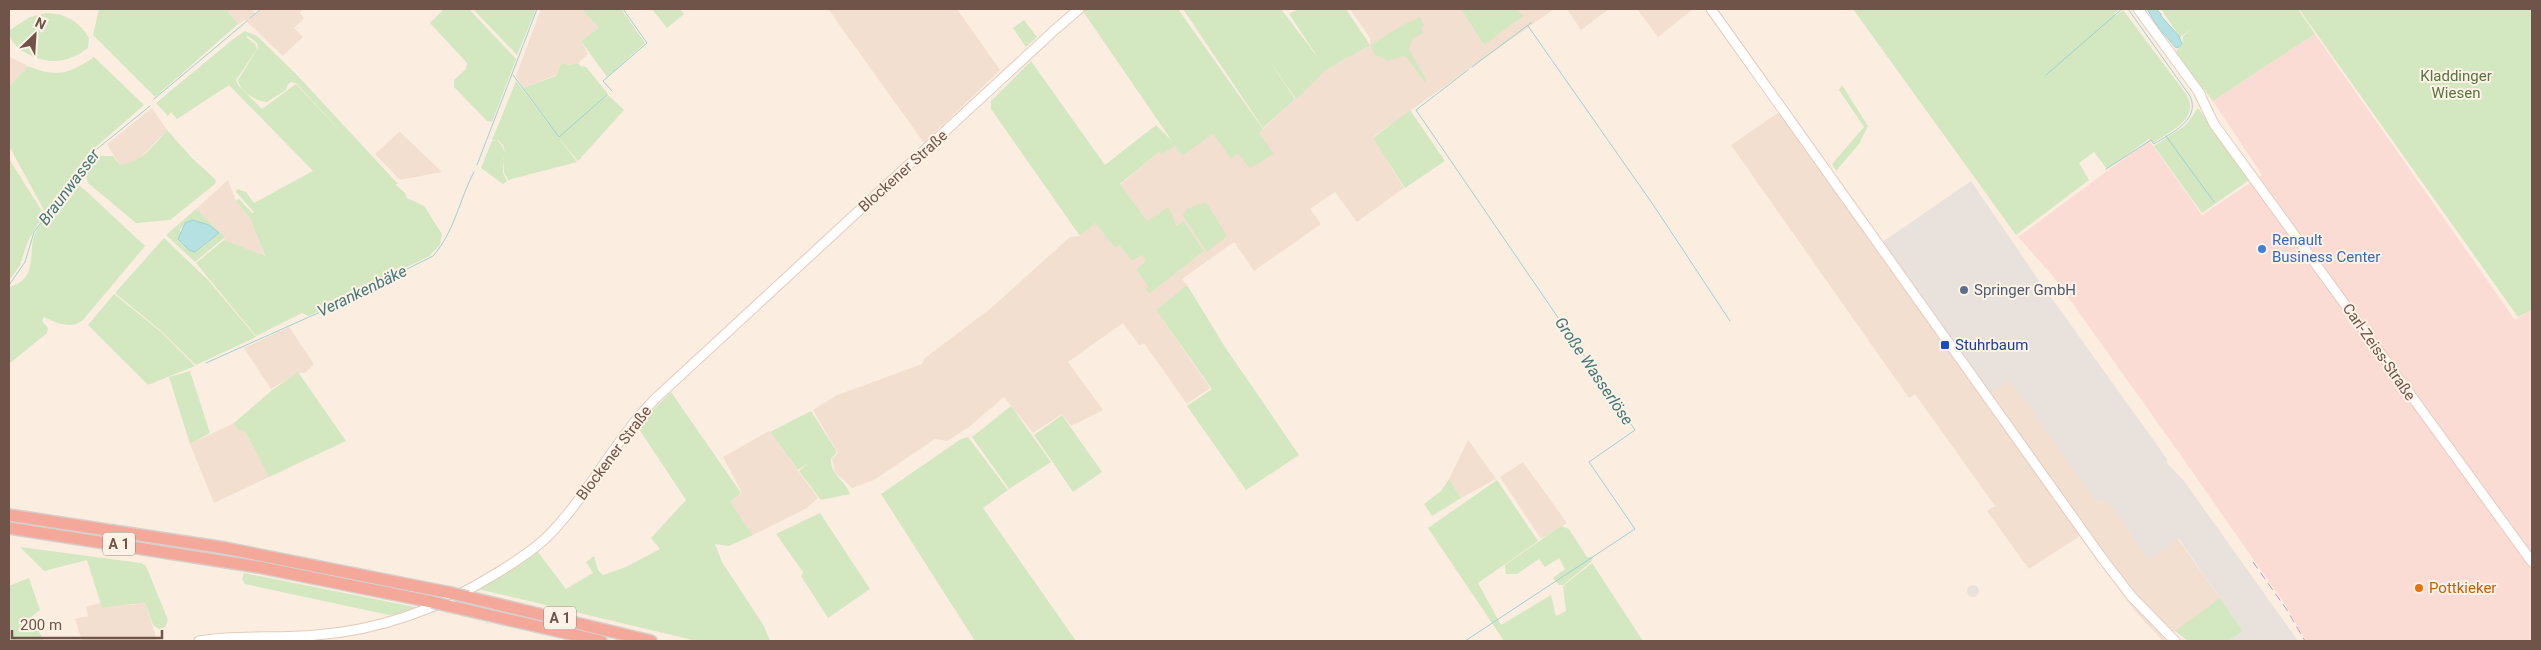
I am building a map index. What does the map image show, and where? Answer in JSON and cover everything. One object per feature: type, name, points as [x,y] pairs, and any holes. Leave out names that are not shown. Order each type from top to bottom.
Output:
[{"type":"highway","name":"A 1","points":[[9,515],[229,549],[451,593],[651,641]]},
{"type":"highway","name":"A 1","points":[[9,528],[232,563],[432,602],[601,641]]},
{"type":"street","name":"Blockener Straße","points":[[199,641],[228,637],[319,635],[413,616],[465,593],[542,542],[580,498],[631,425],[656,398],[981,100],[1000,86],[1059,26],[1079,9]]},
{"type":"street","points":[[1711,9],[2102,558],[2137,603],[2175,641]]},
{"type":"street","name":"Carl-Zeiss-Straße","points":[[2138,9],[2213,112],[2227,140],[2532,562]]},
{"type":"shaded area","points":[[226,9],[251,9],[256,14],[262,9],[299,9],[302,11],[300,13],[304,18],[294,28],[303,37],[283,56],[245,20],[238,24]]},
{"type":"shaded area","points":[[541,9],[582,9],[599,28],[581,41],[588,54],[578,63],[570,65],[561,63],[556,75],[523,88],[516,76]]},
{"type":"shaded area","points":[[828,9],[957,9],[1000,70],[924,143]]},
{"type":"shaded area","points":[[1350,9],[1461,9],[1484,45],[1522,16],[1517,9],[1554,9],[1373,137],[1404,188],[1357,222],[1335,192],[1310,209],[1321,224],[1254,271],[1234,242],[1182,279],[1187,285],[1156,310],[1210,388],[1187,404],[1144,343],[1140,346],[1123,323],[1068,362],[1103,410],[1071,426],[1062,414],[1033,433],[1004,397],[969,427],[947,441],[935,439],[874,480],[852,488],[835,472],[832,459],[838,453],[813,410],[835,396],[922,364],[925,358],[990,309],[1070,237],[1080,236],[1095,223],[1115,248],[1119,245],[1132,261],[1142,255],[1146,261],[1136,269],[1148,287],[1149,294],[1204,251],[1185,222],[1178,226],[1172,218],[1147,222],[1120,185],[1159,152],[1161,155],[1175,146],[1182,156],[1213,134],[1232,158],[1326,70],[1370,45],[1370,38]]},
{"type":"shaded area","points":[[1567,9],[1609,9],[1581,30]]},
{"type":"shaded area","points":[[1637,9],[1693,9],[1658,37]]},
{"type":"shaded area","points":[[2315,34],[2515,320],[2532,310],[2532,641],[2306,641],[2286,606],[2053,276],[2018,237],[2149,140],[2202,215],[2262,175],[2213,101]]},
{"type":"shaded area","points":[[9,58],[28,66],[9,87]]},
{"type":"shaded area","points":[[152,108],[167,130],[137,161],[129,165],[119,164],[107,144]]},
{"type":"shaded area","points":[[1785,108],[1989,395],[2010,380],[2098,504],[2106,499],[2149,560],[2178,539],[2220,598],[2163,641],[2134,610],[2080,536],[2029,569],[1987,511],[1995,506],[1915,394],[1909,398],[1731,145]]},
{"type":"shaded area","points":[[399,132],[442,172],[400,180],[375,154]]},
{"type":"shaded area","points":[[228,180],[236,201],[250,218],[265,257],[224,240],[225,237],[196,209]]},
{"type":"shaded area","points":[[1971,181],[2035,275],[2167,459],[2167,463],[2184,481],[2298,641],[2228,641],[2243,631],[2179,539],[2149,560],[2106,499],[2098,504],[2010,380],[1989,395],[1881,243]]},
{"type":"shaded area","points":[[289,327],[314,364],[305,373],[298,373],[271,389],[244,348]]},
{"type":"shaded area","points":[[234,423],[238,430],[245,431],[269,477],[214,503],[190,444]]},
{"type":"shaded area","points":[[769,431],[818,498],[807,508],[753,535],[730,502],[742,493],[723,457]]},
{"type":"shaded area","points":[[1468,440],[1496,479],[1461,498],[1449,479]]},
{"type":"shaded area","points":[[1523,462],[1567,523],[1541,539],[1500,477]]},
{"type":"shaded area","points":[[1973,585],[1979,591],[1973,597],[1967,591]]},
{"type":"shaded area","points":[[145,602],[157,641],[82,641],[75,619],[88,616],[86,607],[100,603],[102,608],[115,604],[132,605]]},
{"type":"green space","points":[[99,9],[226,9],[238,24],[155,97],[93,35]]},
{"type":"green space","points":[[444,9],[469,9],[516,59],[492,122],[487,121],[454,87],[454,80],[466,69],[467,63],[430,23]]},
{"type":"green space","points":[[473,9],[536,9],[517,55]]},
{"type":"green space","points":[[582,9],[621,9],[645,43],[607,77],[581,41],[599,28]]},
{"type":"green space","points":[[652,9],[680,9],[684,14],[667,28]]},
{"type":"green space","points":[[1178,9],[1263,129],[1259,133],[1274,154],[1250,168],[1238,153],[1231,159],[1213,134],[1182,156],[1175,146],[1161,155],[1159,152],[1120,184],[1147,221],[1168,207],[1177,226],[1184,221],[1204,251],[1149,294],[1146,289],[1148,287],[1136,269],[1146,261],[1142,255],[1132,261],[1119,245],[1115,248],[1095,223],[1080,236],[991,109],[991,101],[1031,61],[1105,165],[1156,125],[1172,141],[1082,10]]},
{"type":"green space","points":[[1183,9],[1281,9],[1319,59],[1289,14],[1298,9],[1346,9],[1370,45],[1326,70],[1296,99],[1268,59],[1295,99],[1263,128]]},
{"type":"green space","points":[[1461,9],[1517,9],[1523,16],[1484,45]]},
{"type":"green space","points":[[1853,9],[2120,9],[2114,14],[2116,16],[2123,10],[2186,94],[2190,103],[2190,110],[2187,117],[2175,129],[2153,143],[2149,139],[2107,169],[2094,152],[2079,163],[2089,180],[2016,235]]},
{"type":"green space","points":[[2161,9],[2298,9],[2315,34],[2213,101],[2175,53],[2182,44],[2183,36],[2193,28],[2180,37]]},
{"type":"green space","name":"Kladdinger Wiesen","points":[[2299,9],[2532,9],[2532,310],[2518,317]]},
{"type":"green space","points":[[46,13],[65,16],[81,27],[89,38],[88,48],[71,58],[56,61],[38,58],[18,47],[10,36],[10,30],[30,17]]},
{"type":"green space","points":[[1420,17],[1424,25],[1421,29],[1423,33],[1412,39],[1409,50],[1426,79],[1425,82],[1407,58],[1403,56],[1388,61],[1374,54],[1371,45],[1401,26]]},
{"type":"green space","points":[[1024,20],[1037,37],[1026,47],[1013,28]]},
{"type":"green space","points":[[245,31],[257,36],[297,75],[398,184],[395,184],[405,193],[407,198],[424,206],[442,234],[440,245],[429,256],[309,316],[302,313],[256,336],[196,263],[224,240],[265,256],[250,218],[236,201],[239,199],[252,213],[254,212],[236,192],[237,189],[246,192],[254,203],[313,171],[229,85],[177,119],[171,112],[168,116],[156,103]],"holes":[[[248,36],[257,43],[258,48],[238,80],[245,92],[236,80],[257,49],[255,44],[246,37]],[[291,82],[296,83],[356,148],[296,84],[262,109],[245,92],[267,102],[286,90]]]},
{"type":"green space","points":[[94,57],[144,105],[90,152],[45,212],[9,146],[9,87],[28,66],[55,73],[78,67]]},
{"type":"green space","points":[[561,63],[570,65],[578,63],[582,68],[581,66],[586,67],[608,94],[580,119],[608,95],[624,110],[578,161],[558,137],[577,162],[508,180],[504,172],[504,154],[503,173],[507,181],[503,184],[481,168],[492,141],[497,140],[492,140],[516,81],[556,134],[523,88],[556,76]]},
{"type":"green space","points":[[1842,85],[1868,126],[1859,144],[1836,171],[1832,164],[1864,127],[1839,90]]},
{"type":"green space","points":[[2198,108],[2249,180],[2202,213],[2154,146],[2186,125]]},
{"type":"green space","points":[[1410,110],[1445,161],[1405,188],[1373,138]]},
{"type":"green space","points":[[167,130],[191,157],[216,180],[215,184],[170,220],[136,223],[88,183],[85,173],[98,156],[113,156],[119,164],[133,162],[146,153]]},
{"type":"green space","points":[[9,159],[44,214],[28,241],[20,265],[9,281]]},
{"type":"green space","points":[[72,181],[85,190],[145,246],[83,320],[74,325],[69,325],[44,317],[42,321],[48,328],[47,333],[9,364],[9,288],[19,283],[28,273],[34,236],[37,229],[46,214]]},
{"type":"green space","points":[[1206,202],[1227,236],[1207,252],[1183,215],[1187,209]]},
{"type":"green space","points":[[196,209],[225,237],[195,262],[166,235]],"holes":[[[192,220],[219,233],[196,252],[181,243],[180,230],[185,223]]]},
{"type":"green space","points":[[164,238],[208,280],[256,337],[196,365],[160,330],[115,293]]},
{"type":"green space","points":[[1187,285],[1225,347],[1299,455],[1246,490],[1187,406],[1212,389],[1156,310]]},
{"type":"green space","points":[[114,294],[161,332],[195,366],[148,385],[88,325]]},
{"type":"green space","points":[[190,371],[210,433],[190,444],[169,377]]},
{"type":"green space","points":[[298,372],[346,441],[269,477],[245,431],[238,430],[234,423],[271,391]]},
{"type":"green space","points":[[671,392],[741,493],[730,502],[753,535],[729,546],[715,544],[722,562],[764,626],[770,641],[697,641],[478,589],[537,551],[566,589],[593,573],[586,562],[594,556],[598,570],[603,575],[626,567],[660,549],[651,538],[686,500],[637,426]]},
{"type":"green space","points":[[1011,406],[1051,462],[1009,489],[972,437]]},
{"type":"green space","points":[[811,411],[837,452],[831,459],[831,464],[850,494],[821,500],[799,471],[810,462],[798,470],[770,432]]},
{"type":"green space","points":[[1062,415],[1102,472],[1073,492],[1034,435]]},
{"type":"green space","points":[[968,437],[1008,490],[983,508],[1076,641],[975,641],[881,494],[961,439]]},
{"type":"green space","points":[[1449,479],[1461,498],[1432,516],[1424,504],[1441,491]]},
{"type":"green space","points":[[1497,480],[1538,541],[1478,583],[1501,625],[1551,595],[1556,616],[1566,611],[1563,586],[1592,563],[1643,641],[1504,641],[1428,528]]},
{"type":"green space","points":[[820,513],[870,589],[828,618],[801,576],[803,572],[776,534]]},
{"type":"green space","points":[[1561,526],[1569,529],[1587,557],[1593,557],[1591,562],[1563,585],[1559,585],[1553,578],[1565,569],[1559,558],[1545,567],[1539,559],[1517,574],[1506,574],[1505,565]]},
{"type":"green space","points":[[20,547],[141,563],[146,566],[168,620],[165,627],[159,629],[153,625],[145,602],[102,608],[87,560],[44,571]]},
{"type":"green space","points":[[244,573],[420,608],[408,613],[389,615],[245,584],[242,579]]},
{"type":"green space","points":[[29,578],[40,610],[31,617],[44,641],[9,641],[9,586]]},
{"type":"green space","points":[[2220,598],[2243,631],[2228,641],[2188,641],[2175,631]]},
{"type":"water","points":[[2147,9],[2156,9],[2161,14],[2179,36],[2182,44],[2179,47],[2176,48],[2158,27]]},
{"type":"water","points":[[192,220],[209,225],[219,233],[195,252],[189,250],[178,239],[185,223]]},
{"type":"waterway","name":"Braunwasser","points":[[250,18],[261,9]]},
{"type":"waterway","name":"Verankenbäke","points":[[477,165],[537,9]]},
{"type":"waterway","points":[[612,91],[603,81],[647,43],[623,9]]},
{"type":"waterway","points":[[1717,9],[1827,164]]},
{"type":"waterway","points":[[2046,75],[2122,9]]},
{"type":"waterway","points":[[2106,169],[2151,140],[2154,144],[2176,130],[2188,119],[2192,105],[2190,96],[2128,9]]},
{"type":"waterway","name":"Braunwasser","points":[[154,99],[247,21]]},
{"type":"waterway","name":"Große Wasserlöse","points":[[1472,67],[1531,23]]},
{"type":"waterway","points":[[1528,26],[1654,206],[1730,321]]},
{"type":"waterway","name":"Große Wasserlöse","points":[[1465,641],[1635,529],[1589,462],[1635,430],[1416,110],[1468,70]]},
{"type":"waterway","points":[[513,75],[559,137],[607,95]]},
{"type":"waterway","name":"Braunwasser","points":[[9,285],[25,262],[34,232],[92,153],[150,106]]},
{"type":"waterway","points":[[2166,136],[2214,202]]},
{"type":"waterway","name":"Verankenbäke","points":[[206,363],[327,309],[433,256],[452,226],[474,172]]},
{"type":"railway","points":[[2253,562],[2287,610],[2305,641]]},
{"type":"place","name":"Renault Business Center","points":[[2262,249]]},
{"type":"place","name":"Springer GmbH","points":[[1964,290]]},
{"type":"place","name":"Stuhrbaum","points":[[1945,345]]},
{"type":"place","name":"Pottkieker","points":[[2419,588]]}]
